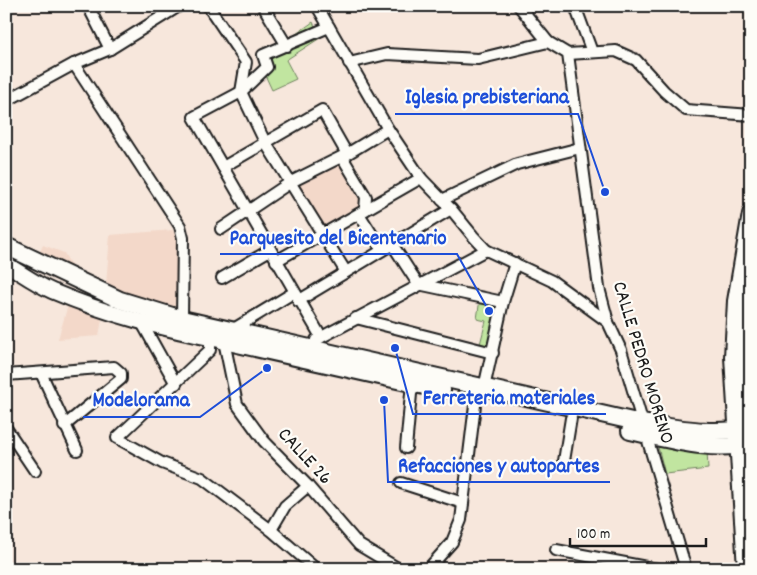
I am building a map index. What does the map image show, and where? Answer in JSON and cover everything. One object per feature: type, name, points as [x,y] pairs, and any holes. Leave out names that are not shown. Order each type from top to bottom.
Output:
[{"type":"main road","points":[[746,569],[744,437],[733,357],[736,301],[751,214]]},
{"type":"main road","points":[[6,246],[120,300],[182,319],[222,337],[305,346],[394,373],[412,383],[480,393],[571,418],[643,428],[744,437]]},
{"type":"main road","points":[[6,264],[50,290],[142,323],[222,337],[394,373],[643,428]]},
{"type":"main road","points":[[751,286],[743,364],[751,419]]},
{"type":"street","points":[[88,6],[110,49]]},
{"type":"street","points":[[6,101],[74,64],[110,49],[179,6]]},
{"type":"street","points":[[208,6],[246,62],[241,92],[266,142],[346,272]]},
{"type":"street","points":[[263,6],[288,46]]},
{"type":"street","points":[[317,6],[388,129],[421,178],[486,250],[552,281],[608,322]]},
{"type":"street","points":[[519,6],[548,42],[568,54],[616,51],[636,60],[664,91],[686,110],[751,115]]},
{"type":"street","points":[[575,6],[592,52]]},
{"type":"street","points":[[320,337],[194,117],[241,92],[267,67],[263,55],[288,46],[328,27]]},
{"type":"street","points":[[349,63],[387,54],[478,59],[548,42]]},
{"type":"street","name":"CALLE PEDRO MORENO","points":[[568,54],[599,288],[608,322],[621,350],[686,569]]},
{"type":"street","points":[[74,64],[180,226],[184,238],[182,319]]},
{"type":"street","points":[[223,167],[322,110],[347,154]]},
{"type":"street","points":[[221,229],[291,182],[347,154],[388,129]]},
{"type":"street","points":[[442,200],[517,164],[580,148]]},
{"type":"street","points":[[347,154],[344,160],[366,197],[362,212],[382,250]]},
{"type":"street","points":[[276,261],[421,178]]},
{"type":"street","points":[[316,569],[271,530],[202,478],[162,463],[117,438],[176,384],[222,337],[346,272],[451,209]]},
{"type":"street","points":[[392,244],[418,284],[503,302]]},
{"type":"street","points":[[222,278],[270,250]]},
{"type":"street","points":[[305,346],[418,284],[486,250]]},
{"type":"street","points":[[429,568],[452,542],[461,520],[480,393],[494,353],[503,302],[515,263]]},
{"type":"street","points":[[356,318],[494,353]]},
{"type":"street","points":[[142,323],[176,384]]},
{"type":"street","name":"CALLE 26","points":[[222,337],[237,404],[264,441],[308,486],[359,545],[399,569]]},
{"type":"street","points":[[6,375],[114,367],[121,373],[121,380],[64,426]]},
{"type":"street","points":[[41,373],[64,426],[77,450]]},
{"type":"street","points":[[406,448],[412,383]]},
{"type":"street","points":[[564,461],[571,418]]},
{"type":"street","points":[[6,428],[35,471]]},
{"type":"street","points":[[401,483],[463,503]]},
{"type":"street","points":[[271,530],[285,506],[308,486]]},
{"type":"street","points":[[556,550],[658,569]]},
{"type":"shaded area","points":[[341,157],[363,196],[362,211],[323,230],[294,184]]},
{"type":"shaded area","points":[[173,230],[178,241],[175,310],[106,285],[110,235]]},
{"type":"shaded area","points":[[43,245],[64,253],[77,276],[37,258]]},
{"type":"shaded area","points":[[68,305],[102,319],[99,336],[58,339]]},
{"type":"green space","points":[[313,22],[320,38],[286,60],[296,79],[272,90],[265,75],[266,55]]},
{"type":"green space","points":[[480,299],[501,303],[492,351],[479,348],[486,321],[477,319]]},
{"type":"green space","points":[[657,443],[707,450],[708,469],[665,474]]},
{"type":"place","name":"Iglesia prebisteriana","points":[[605,192]]},
{"type":"place","name":"Parquesito del Bicentenario","points":[[489,311]]},
{"type":"place","name":"Ferreteria materiales","points":[[395,348]]},
{"type":"place","name":"Modelorama","points":[[267,368]]},
{"type":"place","name":"Refacciones y autopartes","points":[[384,400]]}]
